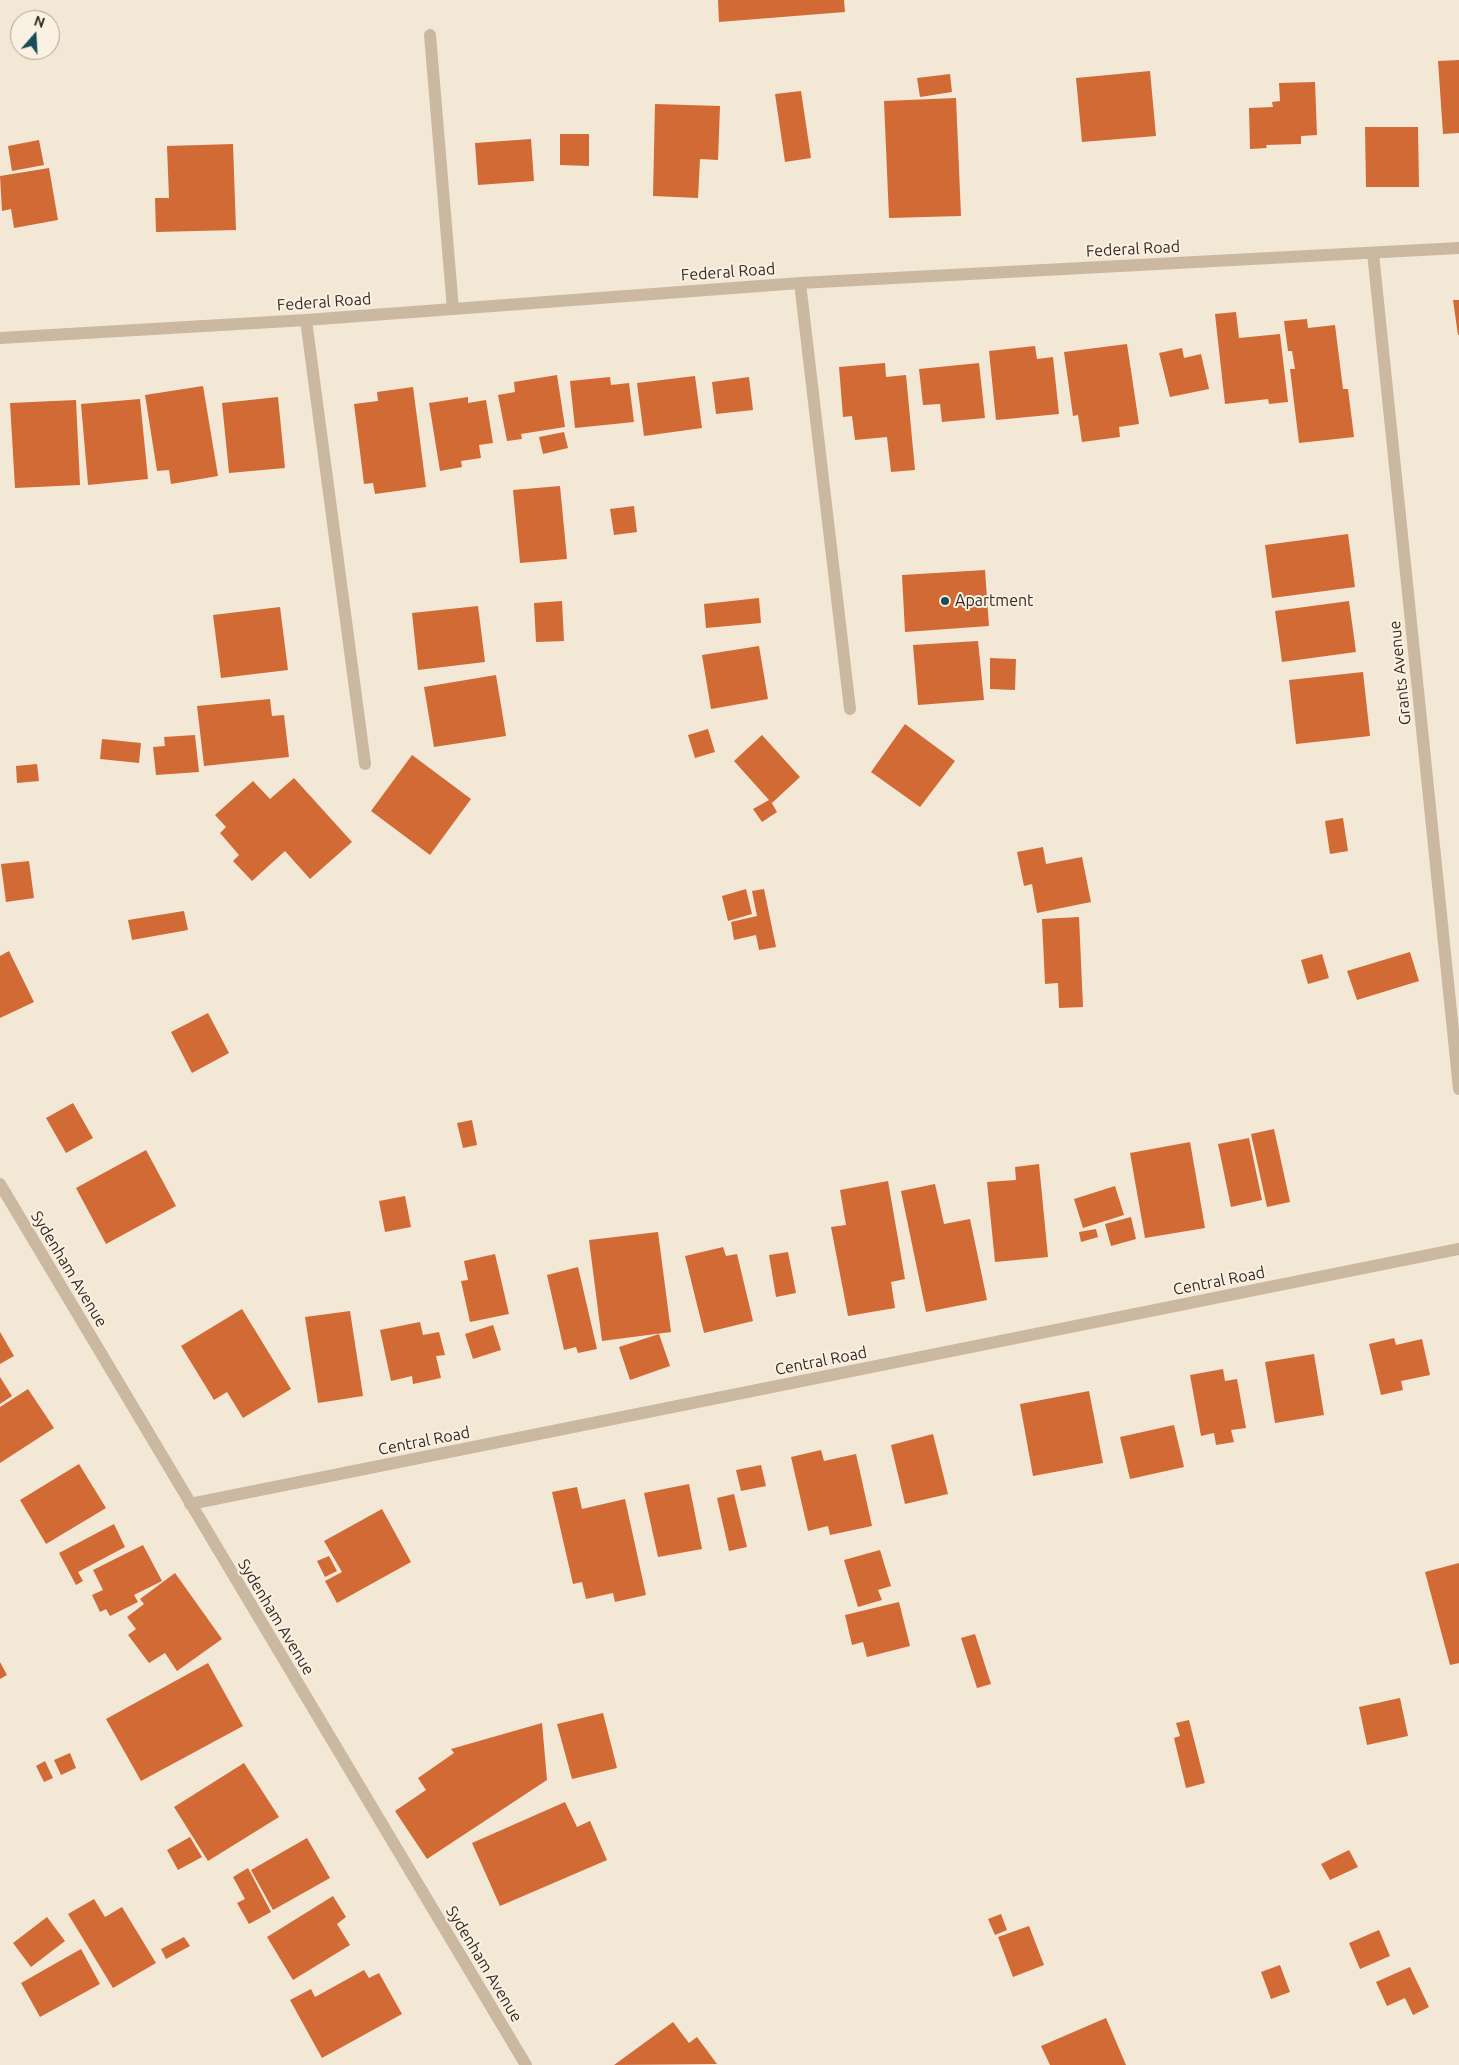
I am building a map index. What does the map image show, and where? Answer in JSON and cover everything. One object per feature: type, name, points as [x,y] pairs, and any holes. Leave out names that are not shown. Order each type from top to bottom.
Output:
[{"type":"street","points":[[430,34],[453,309]]},
{"type":"street","name":"Federal Road","points":[[0,338],[306,320],[800,283],[1459,248]]},
{"type":"street","name":"Grants Avenue","points":[[1373,253],[1459,1089]]},
{"type":"street","points":[[800,283],[850,709]]},
{"type":"street","points":[[306,320],[365,764]]},
{"type":"street","name":"Sydenham Avenue","points":[[0,1184],[526,2065]]},
{"type":"street","name":"Central Road","points":[[190,1504],[1459,1249]]},
{"type":"building","points":[[718,0],[844,0],[845,12],[719,22]]},
{"type":"building","points":[[1459,60],[1459,133],[1443,134],[1438,61]]},
{"type":"building","points":[[1150,71],[1156,136],[1082,142],[1076,78]]},
{"type":"building","points":[[950,74],[952,92],[920,97],[917,78]]},
{"type":"building","points":[[1315,82],[1317,135],[1301,136],[1301,144],[1266,145],[1267,148],[1250,149],[1249,108],[1273,107],[1272,102],[1280,101],[1279,83]]},
{"type":"building","points":[[801,91],[811,158],[785,162],[775,94]]},
{"type":"building","points":[[956,98],[961,216],[889,218],[884,101]]},
{"type":"building","points":[[655,104],[720,106],[718,160],[700,159],[698,198],[653,196]]},
{"type":"building","points":[[1365,127],[1418,127],[1419,187],[1366,187]]},
{"type":"building","points":[[560,134],[589,134],[589,166],[560,165]]},
{"type":"building","points":[[531,139],[534,181],[478,185],[475,143]]},
{"type":"building","points":[[39,140],[44,165],[12,171],[8,146]]},
{"type":"building","points":[[233,144],[236,230],[156,232],[155,198],[169,198],[167,146]]},
{"type":"building","points":[[49,168],[58,220],[14,228],[11,209],[2,211],[0,176]]},
{"type":"building","points":[[1453,300],[1459,300],[1459,335],[1458,335]]},
{"type":"building","points":[[1236,312],[1239,338],[1280,334],[1288,402],[1269,404],[1268,399],[1225,404],[1215,314]]},
{"type":"building","points":[[1307,319],[1308,328],[1335,325],[1343,389],[1348,389],[1354,437],[1299,443],[1290,369],[1295,369],[1292,351],[1288,351],[1284,321]]},
{"type":"building","points":[[1127,344],[1139,424],[1119,427],[1120,437],[1082,442],[1078,415],[1073,416],[1064,352]]},
{"type":"building","points":[[1035,346],[1037,359],[1053,357],[1059,414],[996,420],[989,351]]},
{"type":"building","points":[[1182,348],[1184,358],[1201,354],[1209,389],[1170,397],[1159,353]]},
{"type":"building","points":[[885,363],[886,377],[906,375],[915,470],[891,472],[887,437],[855,440],[852,416],[843,417],[839,367]]},
{"type":"building","points":[[979,363],[985,418],[942,422],[940,404],[923,405],[919,369]]},
{"type":"building","points":[[557,375],[565,427],[521,434],[522,439],[507,441],[498,395],[515,392],[514,382]]},
{"type":"building","points":[[695,376],[702,428],[644,436],[637,383]]},
{"type":"building","points":[[610,377],[611,385],[629,383],[634,422],[575,428],[570,381]]},
{"type":"building","points":[[749,377],[753,410],[716,414],[712,382]]},
{"type":"building","points":[[203,386],[218,476],[171,484],[169,470],[157,471],[145,395]]},
{"type":"building","points":[[413,387],[426,487],[375,494],[373,483],[364,484],[354,404],[378,401],[377,392]]},
{"type":"building","points":[[278,397],[285,468],[229,473],[222,403]]},
{"type":"building","points":[[468,397],[468,403],[486,400],[493,443],[479,445],[481,458],[461,461],[462,467],[440,471],[429,403]]},
{"type":"building","points":[[140,399],[148,479],[88,485],[81,404]]},
{"type":"building","points":[[76,400],[80,485],[15,488],[10,403]]},
{"type":"building","points":[[564,432],[568,448],[543,454],[539,437]]},
{"type":"building","points":[[560,486],[567,559],[520,563],[513,490]]},
{"type":"building","points":[[634,506],[637,532],[614,535],[610,509]]},
{"type":"building","points":[[1348,534],[1355,587],[1272,598],[1265,545]]},
{"type":"building","name":"Apartment","points":[[985,570],[989,626],[905,632],[902,575]]},
{"type":"building","points":[[759,598],[761,623],[706,628],[704,604]]},
{"type":"building","points":[[562,601],[564,641],[536,642],[534,603]]},
{"type":"building","points":[[1349,601],[1356,652],[1282,662],[1275,611]]},
{"type":"building","points":[[478,606],[485,662],[418,670],[412,613]]},
{"type":"building","points":[[280,607],[288,670],[221,678],[213,615]]},
{"type":"building","points":[[978,641],[984,700],[918,705],[913,645]]},
{"type":"building","points":[[759,646],[768,699],[711,709],[702,655]]},
{"type":"building","points":[[990,658],[1016,659],[1015,690],[990,689]]},
{"type":"building","points":[[1363,672],[1370,736],[1296,744],[1289,680]]},
{"type":"building","points":[[496,675],[506,736],[434,747],[424,687]]},
{"type":"building","points":[[270,699],[272,716],[284,715],[289,757],[204,766],[197,706]]},
{"type":"building","points":[[905,724],[955,761],[920,807],[871,772]]},
{"type":"building","points":[[708,729],[715,752],[695,758],[688,735]]},
{"type":"building","points":[[195,735],[199,772],[156,775],[153,747],[165,746],[164,737]]},
{"type":"building","points":[[762,735],[800,777],[772,803],[770,800],[777,812],[762,822],[753,809],[769,800],[734,761]]},
{"type":"building","points":[[102,739],[141,743],[139,763],[100,759]]},
{"type":"building","points":[[412,755],[471,799],[430,855],[371,811]]},
{"type":"building","points":[[37,764],[39,781],[17,783],[16,766]]},
{"type":"building","points":[[294,778],[352,842],[310,879],[285,851],[252,881],[233,861],[239,855],[220,833],[226,827],[215,815],[253,781],[270,799]]},
{"type":"building","points":[[1343,818],[1348,851],[1330,854],[1325,821]]},
{"type":"building","points":[[1043,847],[1046,864],[1082,857],[1091,902],[1037,913],[1032,884],[1024,886],[1017,852]]},
{"type":"building","points":[[29,861],[34,898],[6,902],[1,864]]},
{"type":"building","points":[[746,889],[752,914],[728,921],[722,896]]},
{"type":"building","points":[[764,889],[776,947],[759,950],[756,935],[734,940],[731,922],[757,916],[752,891]]},
{"type":"building","points":[[184,911],[188,930],[132,940],[128,920]]},
{"type":"building","points":[[1079,917],[1083,1007],[1059,1008],[1058,983],[1045,984],[1042,919]]},
{"type":"building","points":[[9,951],[34,1002],[0,1018],[0,956]]},
{"type":"building","points":[[1410,952],[1419,981],[1357,1000],[1347,971]]},
{"type":"building","points":[[1322,954],[1329,978],[1308,984],[1301,960]]},
{"type":"building","points":[[208,1013],[229,1053],[192,1073],[171,1032]]},
{"type":"building","points":[[73,1103],[93,1138],[66,1153],[46,1118]]},
{"type":"building","points":[[472,1120],[477,1145],[463,1148],[457,1123]]},
{"type":"building","points":[[1274,1129],[1290,1202],[1267,1207],[1251,1134]]},
{"type":"building","points":[[1249,1138],[1262,1200],[1231,1207],[1218,1144]]},
{"type":"building","points":[[1190,1142],[1205,1228],[1145,1238],[1130,1153]]},
{"type":"building","points":[[146,1150],[176,1206],[106,1244],[76,1188]]},
{"type":"building","points":[[1039,1164],[1048,1257],[995,1262],[987,1182],[1016,1180],[1015,1167]]},
{"type":"building","points":[[888,1181],[905,1279],[891,1282],[895,1308],[848,1316],[831,1227],[846,1225],[840,1190]]},
{"type":"building","points":[[935,1184],[944,1224],[970,1219],[987,1300],[926,1312],[901,1191]]},
{"type":"building","points":[[1115,1186],[1124,1215],[1083,1228],[1074,1199]]},
{"type":"building","points":[[405,1196],[411,1227],[385,1232],[379,1201]]},
{"type":"building","points":[[1131,1217],[1136,1239],[1111,1246],[1105,1224]]},
{"type":"building","points":[[1096,1229],[1098,1237],[1081,1242],[1079,1232]]},
{"type":"building","points":[[658,1232],[671,1332],[602,1341],[589,1240]]},
{"type":"building","points":[[723,1247],[726,1256],[737,1254],[753,1321],[704,1333],[685,1256]]},
{"type":"building","points":[[788,1252],[796,1293],[776,1297],[769,1255]]},
{"type":"building","points":[[495,1254],[509,1314],[470,1322],[461,1281],[468,1280],[464,1261]]},
{"type":"building","points":[[578,1267],[597,1349],[578,1353],[576,1347],[564,1350],[547,1275]]},
{"type":"building","points":[[242,1309],[291,1389],[243,1418],[227,1392],[214,1400],[181,1346]]},
{"type":"building","points":[[350,1311],[363,1396],[318,1403],[305,1317]]},
{"type":"building","points":[[420,1322],[423,1335],[439,1332],[445,1355],[436,1356],[441,1378],[413,1384],[412,1376],[391,1381],[380,1330]]},
{"type":"building","points":[[493,1325],[501,1350],[473,1359],[465,1334]]},
{"type":"building","points":[[0,1332],[14,1356],[0,1364]]},
{"type":"building","points":[[659,1334],[670,1366],[630,1380],[619,1347]]},
{"type":"building","points":[[1394,1338],[1396,1345],[1422,1339],[1430,1375],[1401,1381],[1403,1390],[1381,1395],[1369,1344]]},
{"type":"building","points":[[1314,1354],[1324,1415],[1275,1423],[1265,1362]]},
{"type":"building","points":[[1223,1369],[1225,1381],[1237,1379],[1246,1428],[1231,1430],[1234,1442],[1216,1445],[1214,1433],[1201,1436],[1190,1375]]},
{"type":"building","points":[[0,1377],[12,1396],[0,1404]]},
{"type":"building","points":[[28,1389],[54,1428],[0,1463],[0,1407]]},
{"type":"building","points":[[1089,1391],[1103,1463],[1033,1476],[1020,1404]]},
{"type":"building","points":[[1174,1425],[1184,1467],[1130,1479],[1120,1437]]},
{"type":"building","points":[[933,1434],[948,1494],[905,1504],[891,1445]]},
{"type":"building","points":[[821,1450],[824,1461],[856,1454],[872,1526],[830,1535],[828,1526],[808,1531],[791,1457]]},
{"type":"building","points":[[79,1464],[106,1508],[46,1544],[20,1500]]},
{"type":"building","points":[[761,1465],[766,1486],[741,1491],[736,1470]]},
{"type":"building","points":[[689,1484],[702,1549],[658,1557],[644,1493]]},
{"type":"building","points":[[577,1487],[582,1509],[625,1499],[646,1595],[615,1602],[613,1593],[586,1599],[582,1582],[573,1584],[552,1492]]},
{"type":"building","points":[[734,1494],[747,1547],[729,1551],[717,1498]]},
{"type":"building","points":[[382,1509],[411,1562],[337,1603],[325,1581],[342,1572],[324,1541]]},
{"type":"building","points":[[114,1524],[125,1547],[78,1572],[83,1581],[76,1585],[59,1553]]},
{"type":"building","points":[[143,1545],[162,1581],[134,1595],[138,1602],[110,1616],[106,1609],[100,1612],[92,1595],[103,1590],[93,1570]]},
{"type":"building","points":[[880,1550],[891,1586],[878,1590],[882,1600],[858,1607],[844,1560]]},
{"type":"building","points":[[329,1556],[337,1571],[325,1577],[317,1561]]},
{"type":"building","points":[[1459,1563],[1459,1663],[1450,1665],[1425,1572]]},
{"type":"building","points":[[175,1573],[222,1639],[177,1671],[165,1653],[149,1663],[128,1635],[136,1629],[127,1617],[144,1604],[140,1599]]},
{"type":"building","points":[[899,1602],[910,1646],[867,1657],[863,1642],[852,1645],[845,1615]]},
{"type":"building","points":[[975,1634],[991,1684],[977,1688],[961,1638]]},
{"type":"building","points":[[0,1662],[7,1675],[0,1679]]},
{"type":"building","points":[[208,1663],[243,1726],[141,1781],[106,1719]]},
{"type":"building","points":[[1400,1698],[1408,1736],[1367,1745],[1359,1707]]},
{"type":"building","points":[[603,1713],[617,1768],[572,1779],[557,1724]]},
{"type":"building","points":[[1189,1720],[1205,1783],[1186,1788],[1174,1738],[1180,1736],[1176,1723]]},
{"type":"building","points":[[542,1723],[547,1780],[427,1859],[395,1811],[426,1790],[418,1778],[454,1753],[451,1749]]},
{"type":"building","points":[[70,1753],[76,1768],[61,1775],[54,1760]]},
{"type":"building","points":[[45,1761],[53,1778],[44,1782],[36,1766]]},
{"type":"building","points":[[244,1763],[279,1817],[208,1861],[174,1807]]},
{"type":"building","points":[[565,1802],[577,1827],[590,1821],[607,1860],[500,1906],[472,1843]]},
{"type":"building","points":[[190,1837],[202,1857],[178,1870],[167,1850]]},
{"type":"building","points":[[307,1838],[330,1878],[273,1910],[251,1870]]},
{"type":"building","points":[[1349,1850],[1358,1867],[1330,1880],[1321,1864]]},
{"type":"building","points":[[248,1868],[271,1912],[249,1924],[237,1903],[245,1899],[233,1877]]},
{"type":"building","points":[[333,1896],[346,1917],[337,1924],[350,1945],[293,1980],[267,1937]]},
{"type":"building","points":[[94,1899],[105,1917],[122,1907],[156,1963],[113,1988],[68,1914]]},
{"type":"building","points":[[1001,1914],[1007,1930],[995,1935],[988,1919]]},
{"type":"building","points":[[47,1917],[65,1941],[31,1967],[13,1943]]},
{"type":"building","points":[[1029,1926],[1044,1965],[1013,1977],[998,1937]]},
{"type":"building","points":[[1379,1930],[1390,1956],[1360,1969],[1349,1943]]},
{"type":"building","points":[[184,1937],[190,1946],[166,1959],[161,1949]]},
{"type":"building","points":[[81,1949],[100,1984],[40,2017],[21,1983]]},
{"type":"building","points":[[1280,1965],[1290,1992],[1271,1999],[1261,1972]]},
{"type":"building","points":[[1410,1967],[1429,2007],[1413,2015],[1405,1998],[1387,2006],[1376,1982]]},
{"type":"building","points":[[364,1970],[369,1978],[379,1973],[402,2014],[322,2058],[290,2000],[311,1989],[315,1997]]},
{"type":"building","points":[[1106,2018],[1126,2065],[1050,2065],[1041,2046]]},
{"type":"building","points":[[673,2022],[689,2043],[697,2037],[717,2064],[614,2065]]},
{"type":"place","name":"Apartment","points":[[945,601]]}]
